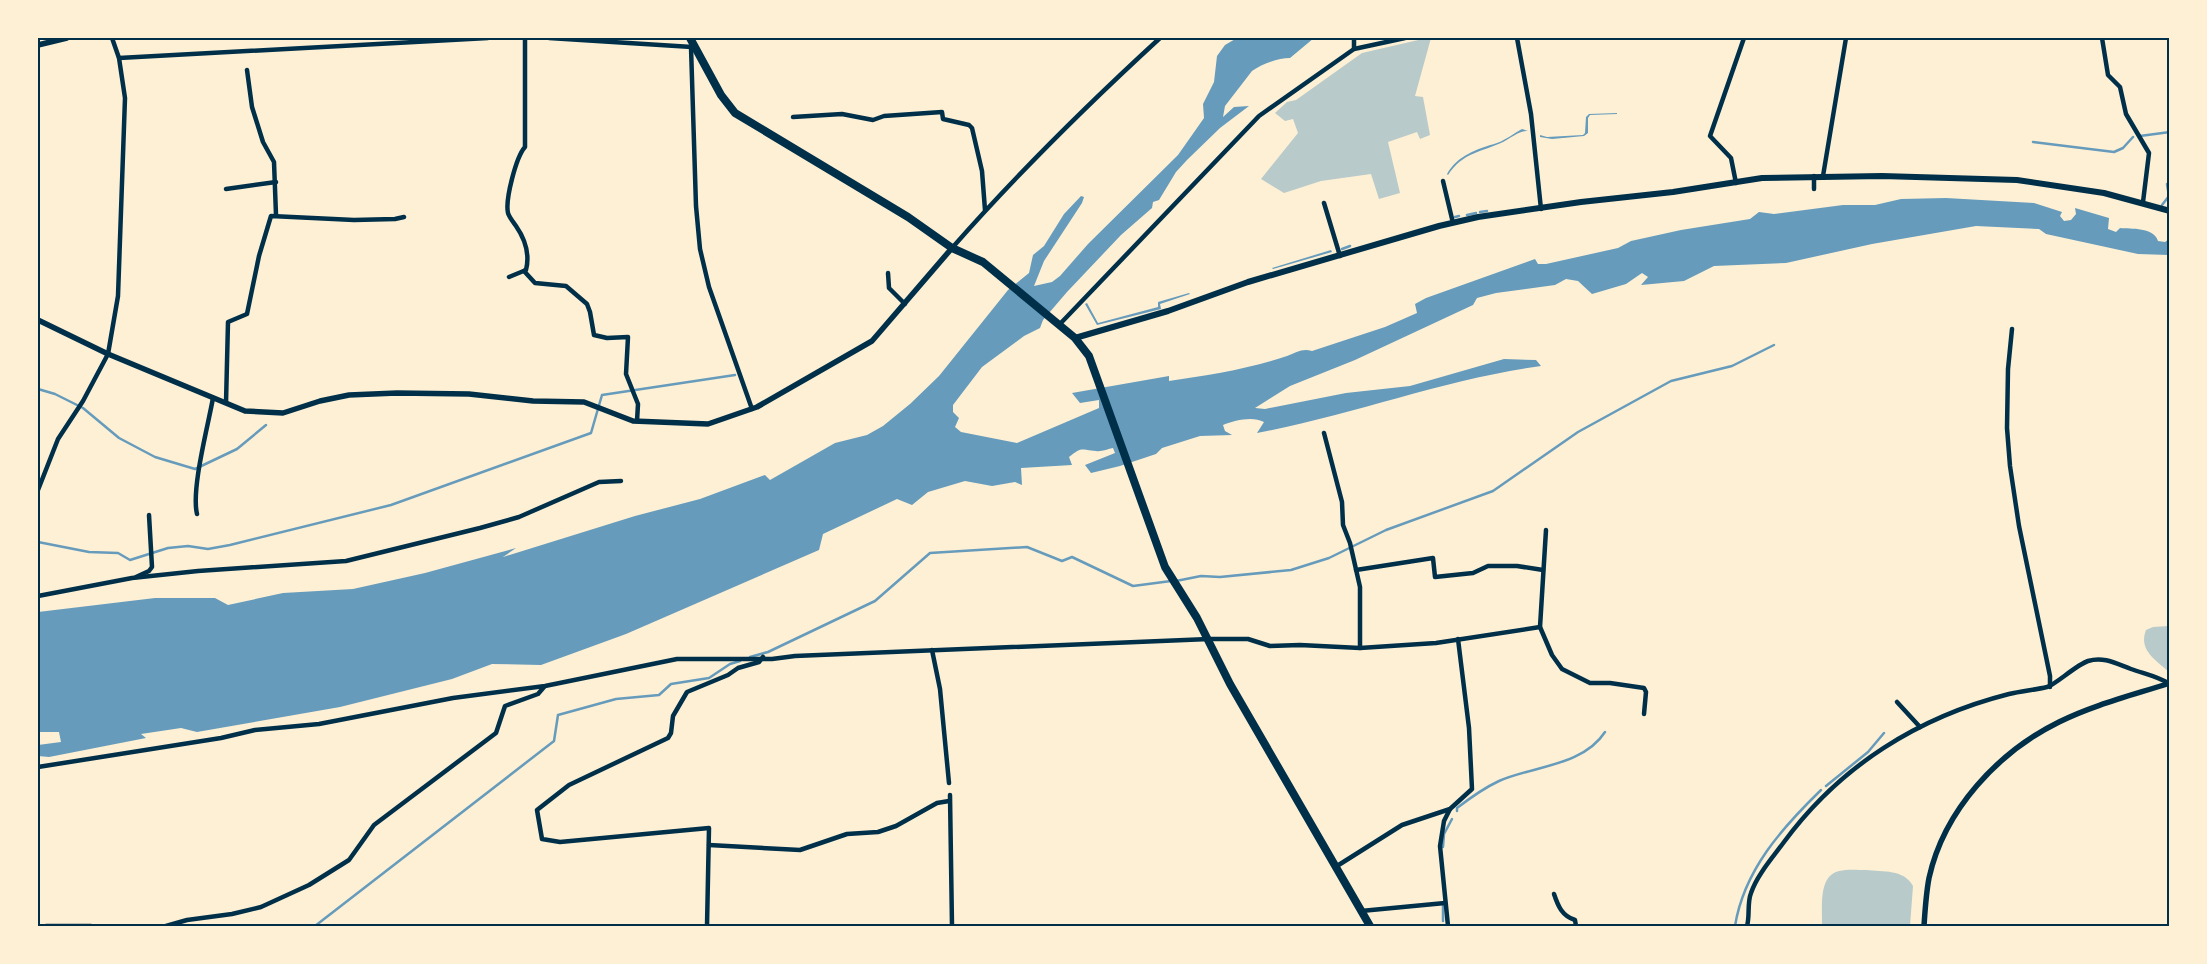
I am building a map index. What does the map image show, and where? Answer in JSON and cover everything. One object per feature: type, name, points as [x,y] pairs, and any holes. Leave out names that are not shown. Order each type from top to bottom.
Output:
[{"type":"main road","points":[[690,38],[693,47],[735,113],[908,217],[952,248],[983,262],[1075,338],[1089,356],[1165,567],[1209,640],[1230,684],[1269,754],[1337,866],[1370,926]]},
{"type":"main road","points":[[1075,338],[1168,311],[1248,282],[1452,223],[1581,202],[1736,183],[1762,178],[1814,176],[1981,177],[2095,191],[2143,202],[2170,211]]},
{"type":"street","points":[[38,45],[68,38]]},
{"type":"street","points":[[38,490],[58,439],[83,402],[108,354],[114,327],[118,288],[125,98],[119,58],[112,38]]},
{"type":"street","points":[[119,58],[488,38]]},
{"type":"street","points":[[509,277],[524,272],[528,263],[526,247],[508,213],[514,167],[525,147],[525,38]]},
{"type":"street","points":[[549,38],[693,47],[696,206],[700,249],[709,286],[752,409]]},
{"type":"street","points":[[38,320],[108,354],[246,411],[283,413],[320,401],[349,395],[397,392],[469,394],[533,401],[584,402],[637,421],[708,424],[752,409],[872,341],[985,210],[1061,132],[1160,38]]},
{"type":"street","points":[[1354,38],[1354,49]]},
{"type":"street","points":[[1057,323],[1259,116],[1354,49],[1405,38]]},
{"type":"street","points":[[1517,38],[1531,114],[1541,209]]},
{"type":"street","points":[[1736,183],[1731,158],[1710,136],[1744,38]]},
{"type":"street","points":[[1823,176],[1846,38]]},
{"type":"street","points":[[2102,38],[2108,76],[2120,87],[2128,120],[2149,153],[2143,202]]},
{"type":"street","points":[[247,70],[252,107],[263,142],[274,162],[276,215]]},
{"type":"street","points":[[793,117],[842,114],[873,120],[884,116],[942,112],[943,120],[969,125],[972,128],[982,171],[985,210]]},
{"type":"street","points":[[1814,176],[1814,189]]},
{"type":"street","points":[[226,189],[276,182]]},
{"type":"street","points":[[1443,182],[1452,223]]},
{"type":"street","points":[[1324,203],[1340,256]]},
{"type":"street","points":[[226,403],[228,322],[247,314],[259,256],[271,216],[325,220],[369,220],[404,217]]},
{"type":"street","points":[[524,272],[535,283],[566,286],[587,304],[594,336],[607,338],[628,337],[626,374],[638,404],[637,421]]},
{"type":"street","points":[[888,273],[889,288],[905,304]]},
{"type":"street","points":[[2012,328],[2008,369],[2007,428],[2010,466],[2019,526],[2050,676],[2050,687]]},
{"type":"street","points":[[197,514],[195,506],[198,484],[213,398]]},
{"type":"street","points":[[1324,433],[1342,502],[1343,525],[1352,551],[1360,587],[1360,648]]},
{"type":"street","points":[[38,596],[132,578],[198,571],[346,561],[394,551],[519,517],[599,482],[621,481]]},
{"type":"street","points":[[132,578],[149,571],[152,567],[149,514]]},
{"type":"street","points":[[1546,530],[1540,628],[1552,655],[1562,669],[1590,683],[1610,683],[1644,688],[1646,692],[1644,714]]},
{"type":"street","points":[[1356,570],[1433,558],[1435,577],[1473,573],[1488,566],[1517,566],[1543,570]]},
{"type":"street","points":[[38,766],[255,730],[319,724],[453,698],[546,686],[677,659],[1248,639],[1270,646],[1401,647],[1540,628]]},
{"type":"street","points":[[1448,926],[1440,838],[1444,821],[1450,809],[1472,789],[1469,728],[1458,639]]},
{"type":"street","points":[[932,650],[940,689],[950,783]]},
{"type":"street","points":[[707,926],[708,828],[560,842],[542,839],[537,810],[569,785],[668,738],[673,716],[687,692],[728,675],[738,668],[759,662],[763,657]]},
{"type":"street","points":[[1748,926],[1750,893],[1801,819],[1829,788],[1886,745],[1941,716],[1989,700],[2050,687],[2057,680],[2088,661],[2112,660],[2131,670],[2156,676],[2168,684]]},
{"type":"street","points":[[1924,926],[1926,898],[1936,856],[1961,807],[2004,758],[2028,739],[2059,722],[2168,684]]},
{"type":"street","points":[[166,926],[188,920],[232,914],[261,907],[310,885],[349,860],[374,825],[496,733],[505,706],[538,694],[546,686]]},
{"type":"street","points":[[1897,702],[1920,727]]},
{"type":"street","points":[[950,795],[952,926]]},
{"type":"street","points":[[708,844],[800,850],[847,834],[878,832],[896,826],[937,804],[950,801]]},
{"type":"street","points":[[1337,866],[1402,825],[1450,809]]},
{"type":"street","points":[[1554,894],[1559,909],[1568,918],[1575,920],[1576,926]]},
{"type":"street","points":[[1361,910],[1445,903]]},
{"type":"street","points":[[46,926],[91,926]]},
{"type":"shaded area","points":[[1431,38],[1415,96],[1423,97],[1430,135],[1420,139],[1417,132],[1388,142],[1400,193],[1379,199],[1371,174],[1321,181],[1284,193],[1261,179],[1298,133],[1293,119],[1285,121],[1275,113],[1287,102],[1296,100],[1362,53]]},
{"type":"shaded area","points":[[2170,626],[2169,672],[2146,649],[2144,637],[2146,630],[2153,627]]},
{"type":"shaded area","points":[[1866,870],[1899,874],[1913,886],[1910,926],[1822,926],[1822,903],[1824,886],[1827,879],[1839,871]]},
{"type":"water","points":[[1237,38],[1314,38],[1290,58],[1270,62],[1252,71],[1225,106],[1223,117],[1234,107],[1249,106],[1220,128],[1187,160],[1176,172],[1159,200],[1153,202],[1152,208],[1121,235],[1067,292],[1043,320],[1040,328],[1024,336],[982,367],[953,405],[953,412],[959,418],[955,427],[961,432],[1017,443],[1099,408],[1099,400],[1080,403],[1072,393],[1169,376],[1169,381],[1214,374],[1258,365],[1302,350],[1312,351],[1385,327],[1417,313],[1415,304],[1426,298],[1535,259],[1538,264],[1546,264],[1618,248],[1631,241],[1681,230],[1750,219],[1759,212],[1774,214],[1843,205],[1875,205],[1901,199],[1946,198],[2034,203],[2062,212],[2060,216],[2064,221],[2071,220],[2076,214],[2075,208],[2109,218],[2108,229],[2116,232],[2120,228],[2142,230],[2152,233],[2158,241],[2165,242],[2169,239],[2169,255],[2138,254],[2046,234],[2039,229],[1976,226],[1872,244],[1786,263],[1714,266],[1684,281],[1641,285],[1648,277],[1642,273],[1626,284],[1592,294],[1578,281],[1566,279],[1555,285],[1496,293],[1477,298],[1473,305],[1355,360],[1290,386],[1255,408],[1265,409],[1346,393],[1410,386],[1504,359],[1536,360],[1541,366],[1470,379],[1328,417],[1257,433],[1264,422],[1255,419],[1238,420],[1223,425],[1225,431],[1232,435],[1200,436],[1162,448],[1156,454],[1091,473],[1085,465],[1115,453],[1113,448],[1100,451],[1079,450],[1069,457],[1072,465],[1021,468],[1022,485],[1015,482],[992,486],[965,481],[928,492],[912,505],[897,499],[823,534],[819,550],[626,634],[541,665],[492,664],[452,679],[340,707],[197,732],[181,728],[141,734],[146,738],[49,757],[38,756],[38,745],[61,742],[59,732],[38,732],[38,612],[155,598],[215,598],[228,605],[283,593],[353,589],[425,573],[516,548],[503,557],[635,516],[700,499],[765,475],[770,480],[835,443],[867,435],[883,426],[910,404],[939,376],[1008,290],[1029,273],[1033,255],[1044,246],[1064,214],[1081,196],[1084,197],[1082,203],[1044,261],[1034,286],[1052,282],[1060,276],[1088,244],[1178,155],[1204,118],[1203,104],[1214,82],[1217,56],[1225,45]]},
{"type":"water","points":[[1617,113],[1590,115],[1588,118],[1588,133],[1584,136],[1552,139],[1540,137],[1540,135],[1547,137],[1583,135],[1585,133],[1586,117],[1589,114]]},
{"type":"water","points":[[1522,129],[1528,131],[1518,133],[1503,142],[1466,157],[1447,174],[1451,167],[1462,157],[1500,142]]},
{"type":"water","points":[[1331,250],[1332,252],[1272,268]]},
{"type":"water","points":[[1189,293],[1160,304],[1161,309],[1097,325],[1085,304],[1087,303],[1098,323],[1158,307],[1158,302]]},
{"type":"waterway","points":[[2140,136],[2170,132]]},
{"type":"waterway","points":[[2033,142],[2114,152],[2123,148],[2133,137]]},
{"type":"waterway","points":[[2162,205],[2169,196],[2167,184],[2170,182]]},
{"type":"waterway","points":[[1480,212],[1487,211]]},
{"type":"waterway","points":[[1467,215],[1476,213]]},
{"type":"waterway","points":[[1455,217],[1459,216]]},
{"type":"waterway","points":[[1342,249],[1350,246]]},
{"type":"waterway","points":[[1176,581],[1201,576],[1220,577],[1291,570],[1329,558],[1386,530],[1493,491],[1578,432],[1671,381],[1732,366],[1774,345]]},
{"type":"waterway","points":[[38,542],[89,552],[118,553],[130,560],[168,548],[188,546],[208,549],[230,545],[391,505],[591,433],[602,395],[735,375]]},
{"type":"waterway","points":[[38,389],[55,394],[83,408],[119,438],[155,457],[195,469],[237,449],[266,425]]},
{"type":"waterway","points":[[750,657],[768,652],[875,601],[930,553],[1027,547],[1062,561],[1072,557],[1133,586],[1171,581]]},
{"type":"waterway","points":[[315,926],[554,741],[558,715],[616,699],[659,695],[671,684],[709,678],[730,664],[740,661]]},
{"type":"waterway","points":[[1457,811],[1457,808],[1499,781],[1556,764],[1584,752],[1596,743],[1605,732]]},
{"type":"waterway","points":[[1826,786],[1868,752],[1884,733]]},
{"type":"waterway","points":[[1735,926],[1747,886],[1756,868],[1792,819],[1821,790]]},
{"type":"waterway","points":[[1443,847],[1444,834],[1452,819]]},
{"type":"waterway","points":[[1443,904],[1443,921]]}]
